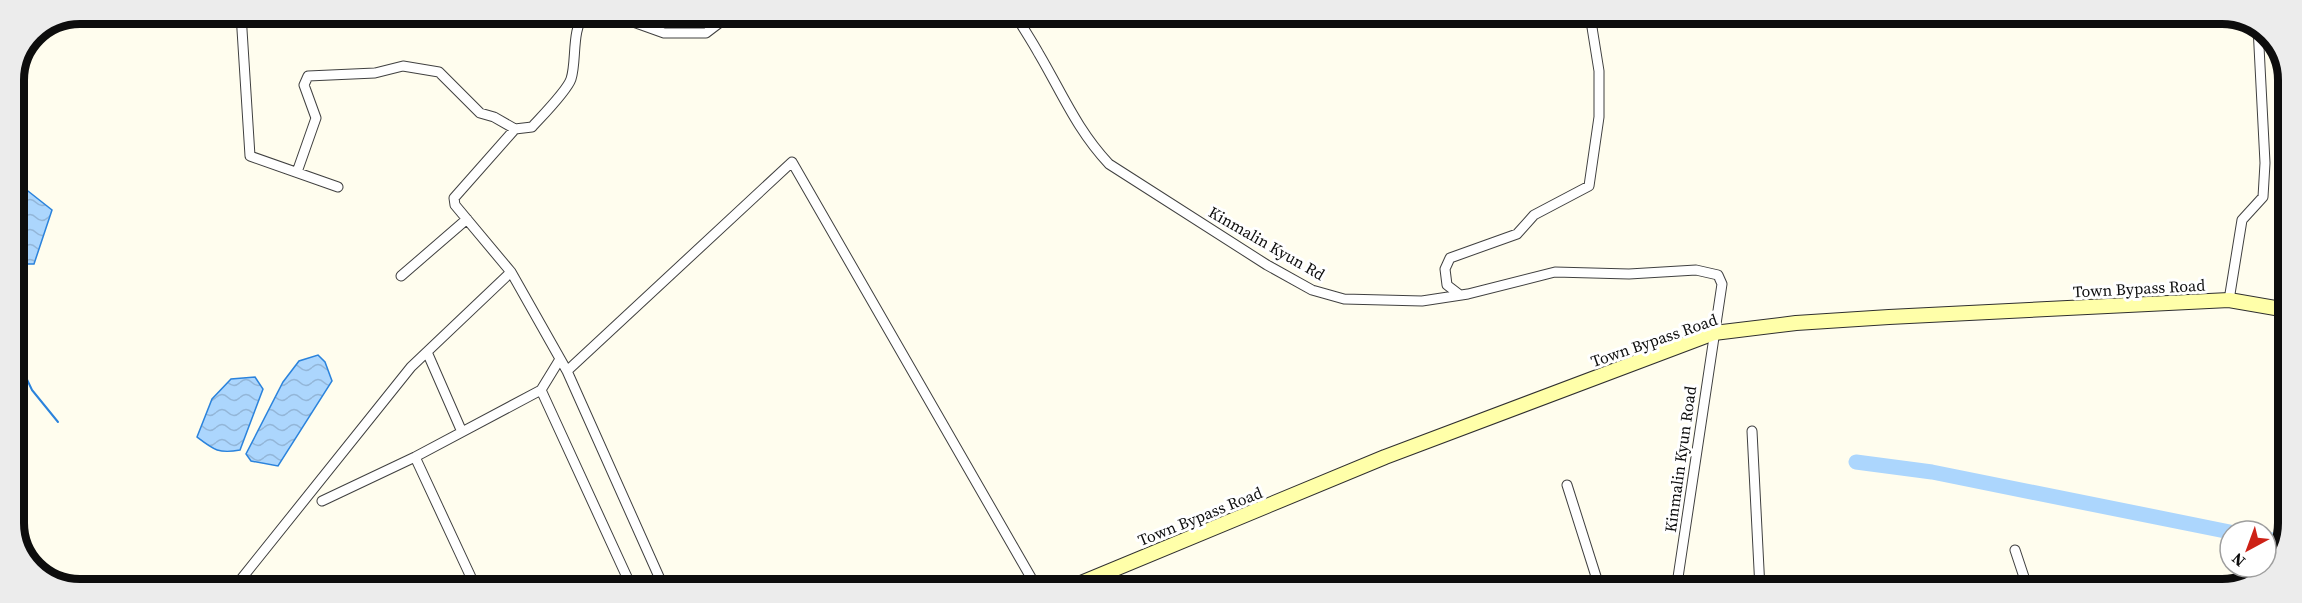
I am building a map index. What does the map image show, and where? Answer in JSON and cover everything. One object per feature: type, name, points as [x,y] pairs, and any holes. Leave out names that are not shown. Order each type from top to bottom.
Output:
[{"type":"main road","name":"Town Bypass Road","points":[[1091,579],[1385,457],[1714,333],[1796,323],[1889,316],[2229,300],[2278,308]]},
{"type":"street","points":[[242,24],[250,156],[338,187]]},
{"type":"street","points":[[297,172],[316,118],[303,85],[308,76],[375,73],[403,66],[439,72],[480,113],[494,117],[515,129],[532,127],[571,80],[580,24]]},
{"type":"street","points":[[639,24],[664,33],[706,33],[718,24]]},
{"type":"street","name":"Kinmalin Kyun Rd","points":[[1021,24],[1040,54],[1073,118],[1094,148],[1109,164],[1267,265],[1312,290],[1344,299],[1422,301],[1460,295],[1555,272],[1629,274],[1696,270],[1718,275],[1721,279],[1714,333]]},
{"type":"street","points":[[1460,295],[1447,285],[1444,269],[1450,258],[1517,234],[1534,215],[1589,186],[1599,117],[1599,71],[1591,24]]},
{"type":"street","points":[[2229,300],[2242,220],[2263,197],[2265,163],[2259,38]]},
{"type":"street","points":[[515,129],[454,198],[455,205],[511,272],[567,371],[660,579]]},
{"type":"street","points":[[567,371],[792,162],[1032,579]]},
{"type":"street","points":[[401,276],[467,219]]},
{"type":"street","points":[[241,579],[411,367],[511,272]]},
{"type":"street","name":"Kinmalin Kyun Road","points":[[1678,579],[1714,333]]},
{"type":"street","points":[[427,352],[462,432]]},
{"type":"street","points":[[322,501],[415,457],[541,390],[560,359]]},
{"type":"street","points":[[541,390],[628,579]]},
{"type":"street","points":[[1752,431],[1759,579]]},
{"type":"street","points":[[415,457],[472,579]]},
{"type":"street","points":[[1567,485],[1597,579]]},
{"type":"street","points":[[2015,550],[2025,579]]},
{"type":"water","points":[[24,188],[52,210],[34,264],[24,264]]},
{"type":"water","points":[[318,355],[325,362],[332,381],[278,466],[251,461],[246,454],[283,382],[299,361]]},
{"type":"water","points":[[255,377],[263,389],[240,450],[217,450],[197,437],[212,399],[231,379]]},
{"type":"waterway","points":[[24,373],[32,390],[58,422]]},
{"type":"waterway","points":[[1856,462],[1932,472],[2218,530]]}]
